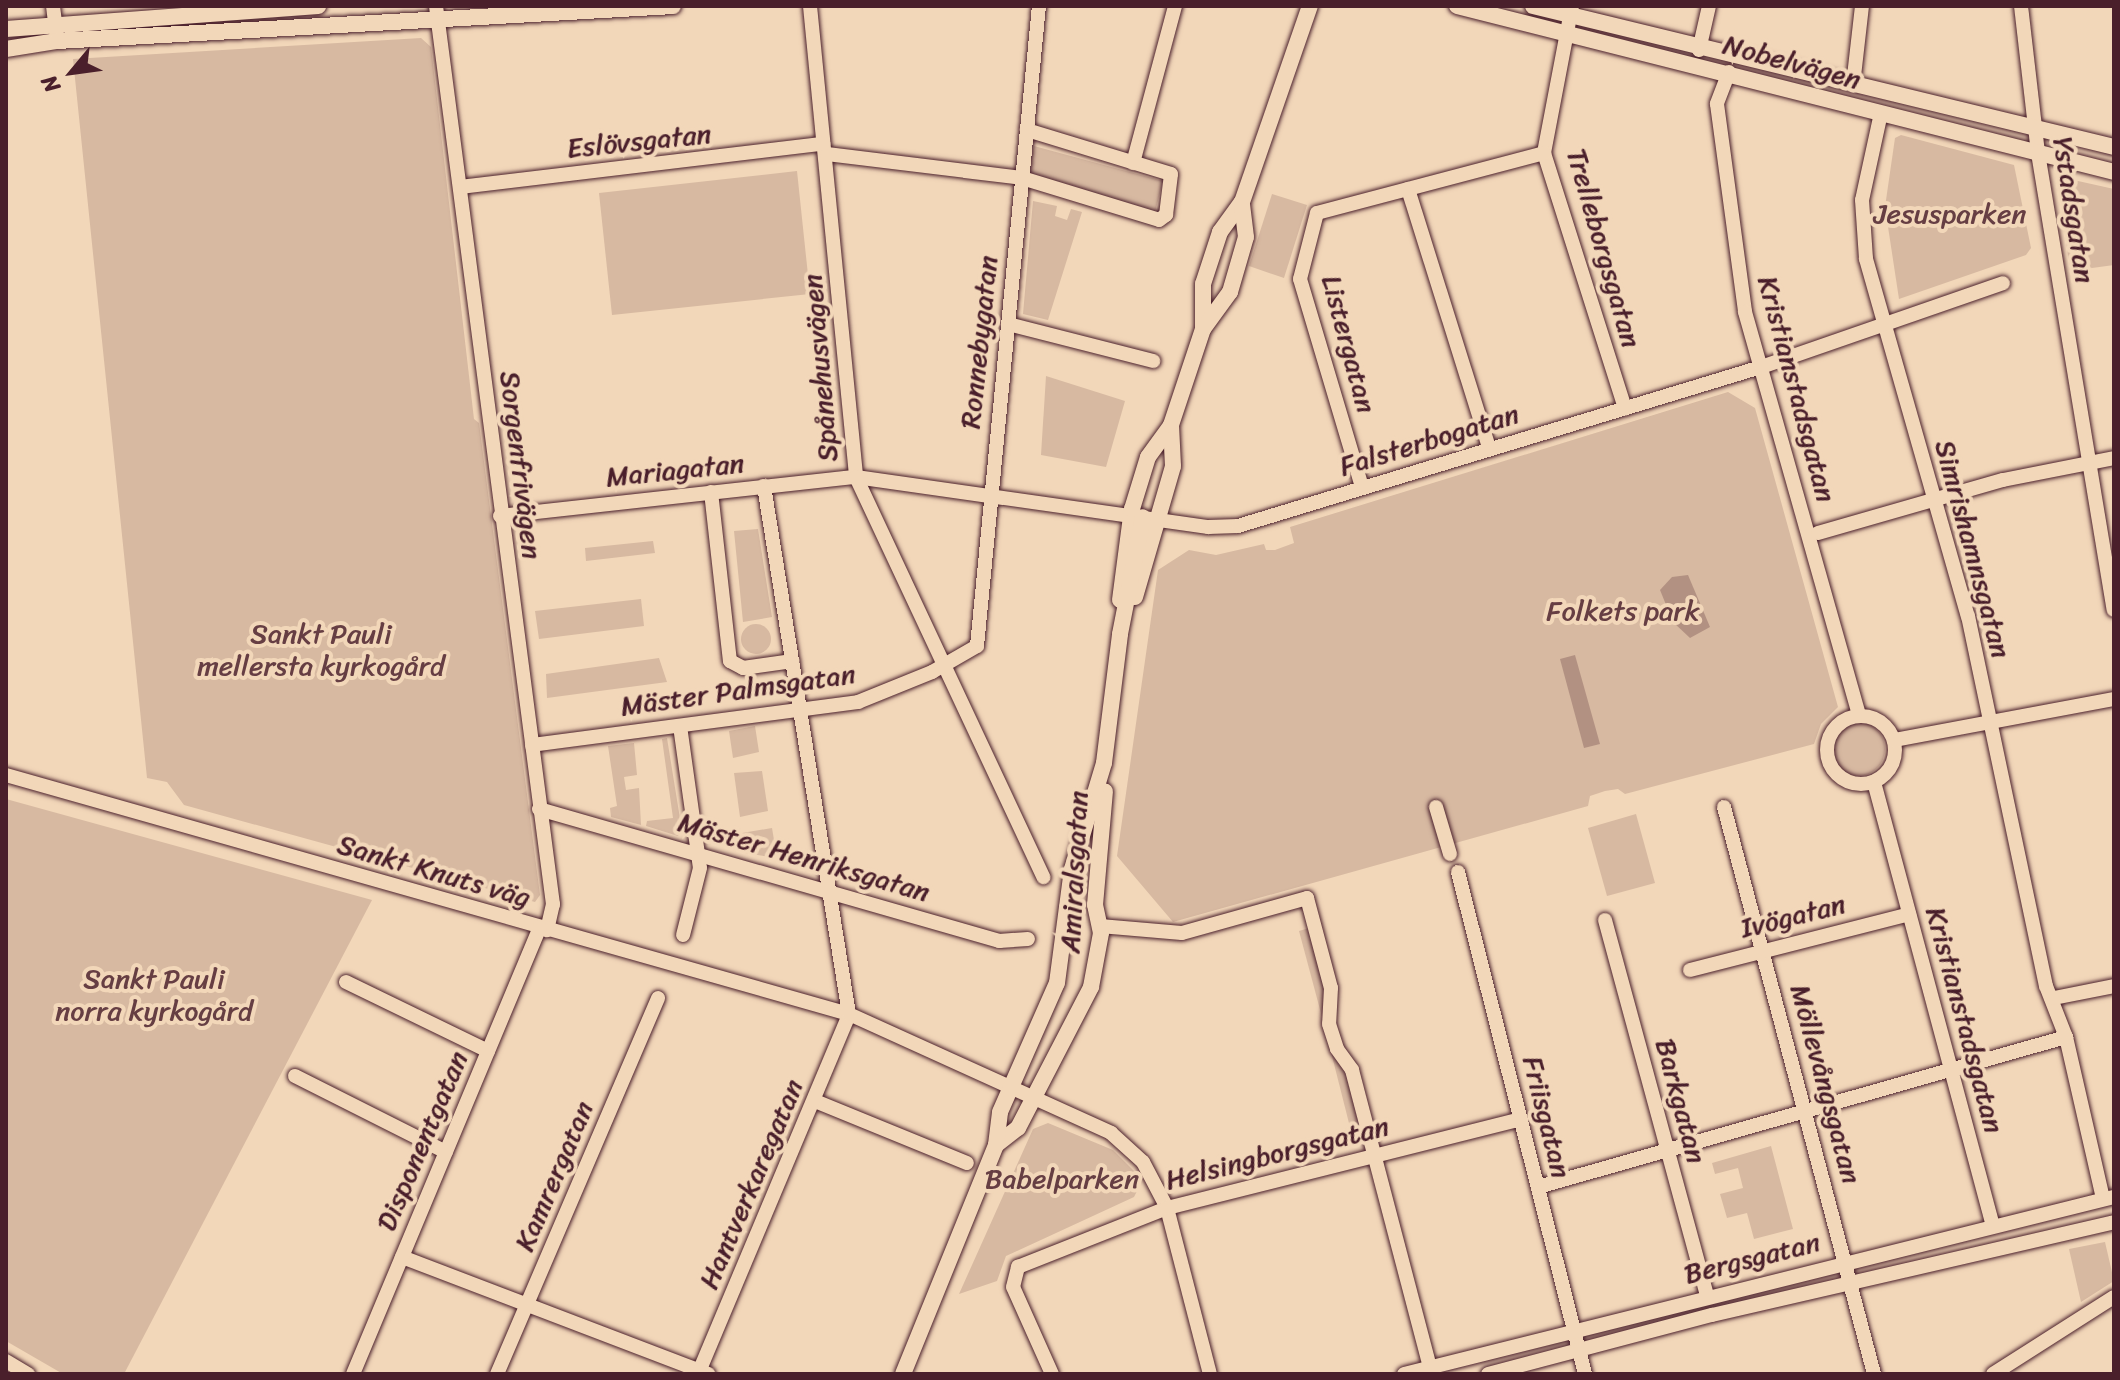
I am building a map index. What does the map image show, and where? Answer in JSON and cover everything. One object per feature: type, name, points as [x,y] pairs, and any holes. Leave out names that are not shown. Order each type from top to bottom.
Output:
[{"type":"main road","points":[[6,29],[54,14],[318,6]]},
{"type":"main road","points":[[6,49],[57,41],[436,13],[673,6]]},
{"type":"main road","name":"Amiralsgatan","points":[[1294,38],[1297,6]]},
{"type":"main road","name":"Amiralsgatan","points":[[1203,329],[1203,284],[1220,232],[1242,202],[1294,38],[1310,6]]},
{"type":"main road","name":"Nobelvägen","points":[[1457,6],[1570,18],[2114,147]]},
{"type":"main road","name":"Nobelvägen","points":[[1533,6],[1729,72],[2114,172]]},
{"type":"main road","name":"Amiralsgatan","points":[[1120,634],[1144,575],[1148,457],[1171,425],[1203,329],[1230,292],[1246,237],[1242,202]]},
{"type":"main road","name":"Amiralsgatan","points":[[996,1145],[1018,1128],[1083,1012],[1098,957],[1100,926],[1095,905],[1105,817],[1104,763],[1120,634],[1120,577],[1144,517],[1173,466],[1171,425]]},
{"type":"main road","name":"Amiralsgatan","points":[[903,1374],[996,1145],[997,1122],[1057,983],[1072,869],[1104,763]]},
{"type":"street","name":"Spånehusvägen","points":[[810,6],[856,477],[1043,877]]},
{"type":"street","name":"Ronnebygatan","points":[[945,666],[977,646],[989,496],[1039,6]]},
{"type":"street","points":[[1027,130],[1133,163],[1175,6]]},
{"type":"street","points":[[1699,50],[1709,6]]},
{"type":"street","points":[[1853,85],[1862,6]]},
{"type":"street","name":"Ystadsgatan","points":[[2021,6],[2038,153],[2113,603]]},
{"type":"street","name":"Sorgenfrivägen","points":[[436,13],[553,904],[543,929]]},
{"type":"street","points":[[54,14],[57,41]]},
{"type":"street","name":"Trelleborgsgatan","points":[[1570,18],[1544,153],[1625,408]]},
{"type":"street","name":"Kristianstadsgatan","points":[[1729,72],[1717,104],[1745,312],[1859,715]]},
{"type":"street","name":"Simrishamnsgatan","points":[[1881,113],[1862,200],[1866,259],[1882,325],[1968,616],[2046,986],[2054,998],[2066,1037],[2108,1198]]},
{"type":"street","name":"Eslövsgatan","points":[[460,187],[825,149],[1022,178],[1159,220],[1166,215],[1174,180],[1171,174],[1133,163]]},
{"type":"street","points":[[1489,448],[1408,189],[1544,153]]},
{"type":"street","name":"Listergatan","points":[[1362,487],[1300,279],[1317,213],[1408,189]]},
{"type":"street","name":"Falsterbogatan","points":[[856,477],[1144,517],[1238,526],[1761,367],[2003,283]]},
{"type":"street","points":[[1008,324],[1153,361]]},
{"type":"street","points":[[1818,533],[1934,497],[2114,458]]},
{"type":"street","name":"Mariagatan","points":[[500,516],[856,477]]},
{"type":"street","points":[[764,486],[849,1014]]},
{"type":"street","points":[[711,492],[730,661],[743,668],[793,661]]},
{"type":"street","name":"Mäster Palmsgatan","points":[[532,745],[869,699],[945,666]]},
{"type":"street","points":[[1894,740],[2114,699]]},
{"type":"street","points":[[1859,715],[1881,721],[1894,740],[1893,765],[1874,782],[1842,779],[1828,760],[1833,730],[1859,715]]},
{"type":"street","points":[[680,726],[695,851],[700,868],[683,935]]},
{"type":"street","name":"Sankt Knuts väg","points":[[6,775],[849,1014],[1125,1141],[1143,1162],[1167,1208],[1210,1374]]},
{"type":"street","name":"Kristianstadsgatan","points":[[1874,782],[1993,1226]]},
{"type":"street","points":[[1436,807],[1450,854]]},
{"type":"street","name":"Möllevångsgatan","points":[[1724,807],[1847,1262],[1874,1374]]},
{"type":"street","name":"Mäster Henriksgatan","points":[[539,809],[565,809],[999,941],[1028,939]]},
{"type":"street","name":"Friisgatan","points":[[1458,872],[1585,1374]]},
{"type":"street","points":[[1100,926],[1182,933],[1307,898],[1331,988],[1329,1024],[1337,1049],[1352,1070],[1430,1367]]},
{"type":"street","name":"Ivögatan","points":[[1690,970],[1909,914]]},
{"type":"street","name":"Barkgatan","points":[[1605,920],[1707,1295]]},
{"type":"street","name":"Disponentgatan","points":[[353,1374],[488,1051],[543,929]]},
{"type":"street","points":[[346,982],[488,1051]]},
{"type":"street","points":[[2054,998],[2114,986]]},
{"type":"street","name":"Kamrergatan","points":[[497,1374],[658,998]]},
{"type":"street","name":"Hantverkaregatan","points":[[702,1373],[849,1014]]},
{"type":"street","points":[[1538,1187],[1952,1072],[2066,1037]]},
{"type":"street","points":[[295,1076],[446,1152]]},
{"type":"street","points":[[815,1101],[967,1163]]},
{"type":"street","name":"Helsingborgsgatan","points":[[1052,1374],[1013,1276],[1018,1267],[1167,1208],[1521,1119]]},
{"type":"street","name":"Bergsgatan","points":[[1404,1374],[1707,1295],[2108,1198]]},
{"type":"street","name":"Bergsgatan","points":[[1488,1374],[1852,1282],[2114,1222]]},
{"type":"street","points":[[402,1257],[528,1302],[702,1373]]},
{"type":"street","points":[[1993,1374],[2114,1297]]},
{"type":"street","points":[[6,1361],[28,1374]]},
{"type":"green space","name":"Sankt Pauli mellersta kyrkogård","points":[[421,38],[431,47],[474,419],[479,423],[540,895],[535,902],[184,805],[167,782],[147,778],[73,59]]},
{"type":"green space","name":"Jesusparken","points":[[1901,135],[2014,165],[2031,248],[2026,255],[1899,299],[1885,207],[1895,138]]},
{"type":"green space","points":[[1034,146],[1163,181],[1154,216],[1025,180]]},
{"type":"green space","points":[[797,171],[810,294],[612,315],[599,193]]},
{"type":"green space","points":[[2069,179],[2114,189],[2114,265],[2070,271],[2059,188]]},
{"type":"green space","points":[[1272,194],[1307,205],[1284,278],[1249,266]]},
{"type":"green space","points":[[1033,201],[1057,206],[1055,216],[1067,220],[1071,209],[1082,212],[1048,320],[1023,314]]},
{"type":"green space","points":[[1046,376],[1125,401],[1106,467],[1041,455]]},
{"type":"green space","name":"Folkets park","points":[[1728,392],[1755,408],[1838,707],[1821,724],[1814,744],[1625,794],[1618,789],[1605,791],[1590,796],[1588,806],[1173,922],[1117,856],[1158,570],[1189,550],[1216,555],[1264,544],[1266,550],[1275,550],[1294,543],[1290,527]]},
{"type":"green space","points":[[758,529],[772,617],[743,622],[734,531]]},
{"type":"green space","points":[[653,541],[655,553],[586,561],[585,548]]},
{"type":"green space","points":[[641,599],[644,626],[539,639],[535,611]]},
{"type":"green space","points":[[756,624],[762,625],[770,633],[770,645],[762,653],[756,654],[750,653],[742,645],[741,639],[742,633],[750,625]]},
{"type":"green space","points":[[659,658],[667,682],[547,698],[546,674]]},
{"type":"green space","points":[[1858,722],[1877,730],[1885,749],[1877,768],[1858,776],[1839,768],[1831,749],[1839,730]]},
{"type":"green space","points":[[755,726],[759,752],[733,758],[729,731]]},
{"type":"green space","points":[[667,738],[682,831],[678,836],[646,826],[647,821],[673,818],[662,739]]},
{"type":"green space","points":[[634,743],[637,775],[624,777],[626,790],[639,788],[641,825],[611,817],[610,808],[617,806],[608,746]]},
{"type":"green space","points":[[762,771],[768,811],[740,817],[734,773]]},
{"type":"green space","name":"Sankt Pauli norra kyrkogård","points":[[6,799],[372,900],[124,1374],[63,1374],[6,1341]]},
{"type":"green space","points":[[1636,814],[1655,883],[1607,896],[1588,828]]},
{"type":"green space","points":[[772,828],[777,858],[745,853],[742,833]]},
{"type":"green space","points":[[1309,928],[1326,997],[1322,1017],[1299,931]]},
{"type":"green space","points":[[1331,1052],[1344,1068],[1363,1137],[1353,1139]]},
{"type":"green space","name":"Babelparken","points":[[1048,1123],[1113,1150],[1134,1171],[1139,1187],[1134,1197],[1006,1256],[997,1281],[959,1294],[1033,1129]]},
{"type":"green space","points":[[1771,1146],[1793,1229],[1754,1239],[1747,1213],[1727,1218],[1720,1194],[1743,1188],[1738,1168],[1715,1174],[1712,1163]]},
{"type":"green space","points":[[2105,1242],[2114,1281],[2081,1302],[2069,1249]]},
{"type":"shaded area","points":[[1688,575],[1710,627],[1690,638],[1673,622],[1660,590],[1672,577]]},
{"type":"shaded area","points":[[1575,655],[1600,744],[1584,748],[1560,659]]}]
